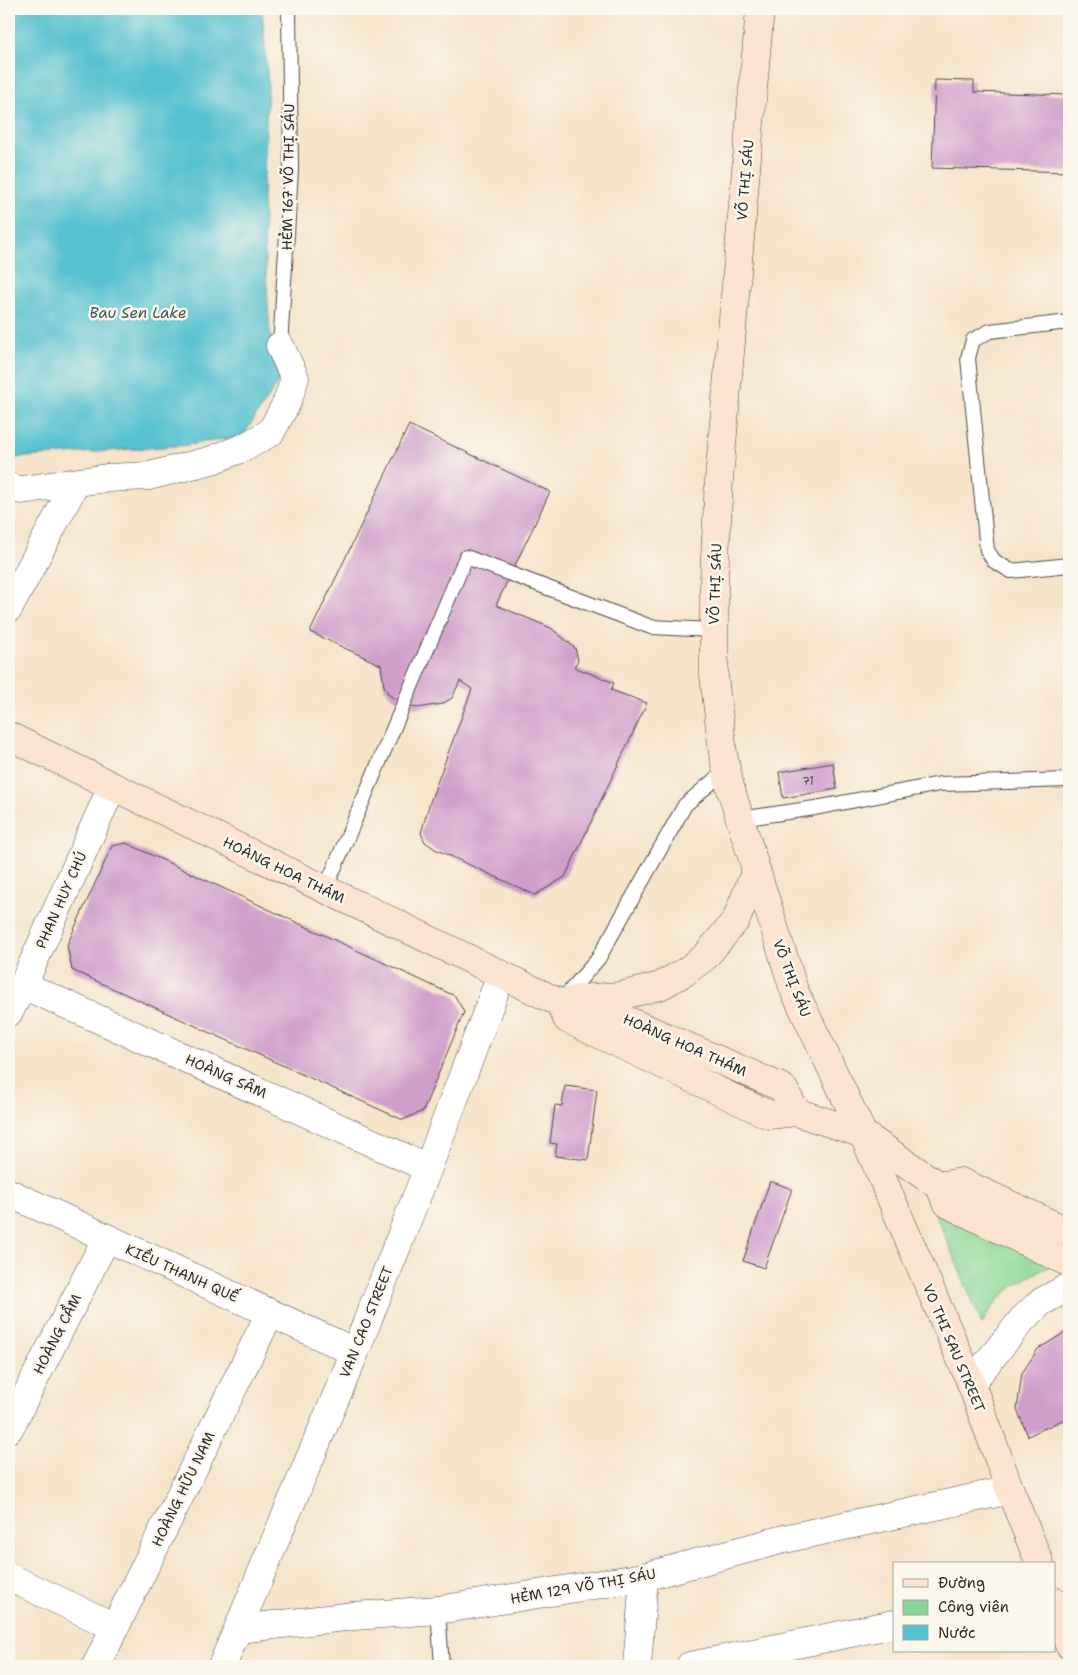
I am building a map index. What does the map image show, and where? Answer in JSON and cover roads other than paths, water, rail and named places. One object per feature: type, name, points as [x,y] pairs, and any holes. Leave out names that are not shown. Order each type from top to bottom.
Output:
[{"type":"main road","name":"VÕ THỊ SÁU","points":[[760,9],[719,480],[713,630],[714,676],[726,770],[730,787],[794,990],[863,1134]]},
{"type":"main road","name":"HOÀNG HOA THÁM","points":[[9,736],[501,975],[570,1001],[567,1019],[769,1115],[796,1112],[863,1134],[939,1186],[948,1204],[1069,1263]]},
{"type":"main road","points":[[570,1001],[620,996],[660,986],[685,972],[705,957],[736,920],[756,870]]},
{"type":"main road","name":"VO THI SAU STREET","points":[[863,1134],[971,1383],[1010,1490],[1039,1562]]},
{"type":"main road","points":[[939,1186],[961,1182],[1069,1232]]},
{"type":"main road","points":[[1056,1607],[1069,1644]]},
{"type":"street","points":[[9,488],[21,490],[75,484],[107,478],[149,476],[212,460],[245,447],[271,432],[287,402],[296,378],[280,346]]},
{"type":"street","points":[[9,608],[75,484]]},
{"type":"street","name":"PHAN HUY CHÚ","points":[[9,1012],[112,787]]},
{"type":"street","name":"VAN CAO STREET","points":[[222,1666],[355,1352],[428,1168],[501,975]]},
{"type":"street","name":"HOÀNG SÂM","points":[[23,985],[428,1168]]},
{"type":"street","name":"KIỀU THANH QUẾ","points":[[9,1193],[355,1352]]},
{"type":"street","name":"HOÀNG CẦM","points":[[9,1429],[106,1238]]},
{"type":"street","points":[[971,1383],[1022,1320],[1041,1302],[1069,1287]]},
{"type":"street","name":"HOÀNG HỮU NAM","points":[[96,1666],[270,1313]]},
{"type":"street","name":"HẺM 129 VÕ THỊ SÁU","points":[[238,1629],[354,1616],[438,1610],[644,1578],[784,1538],[1010,1490]]},
{"type":"street","points":[[9,1576],[114,1627]]},
{"type":"street","points":[[637,1666],[644,1578]]},
{"type":"street","points":[[690,1666],[893,1624]]},
{"type":"lane","name":"HẺM 167 VÕ THỊ SÁU","points":[[280,346],[291,170],[289,9]]},
{"type":"lane","points":[[1069,322],[990,330],[973,340],[968,358],[987,550],[994,561],[1011,571],[1069,565]]},
{"type":"lane","points":[[325,890],[466,557],[651,627],[713,630]]},
{"type":"lane","points":[[570,1001],[598,960],[685,805],[726,770]]},
{"type":"lane","points":[[740,819],[815,808],[940,784],[1069,780]]},
{"type":"lane","points":[[438,1610],[442,1666]]},
{"type":"water","name":"Bau Sen Lake","points":[[9,9],[262,9],[268,83],[263,196],[265,255],[270,333],[279,381],[243,436],[188,445],[9,457]]}]
